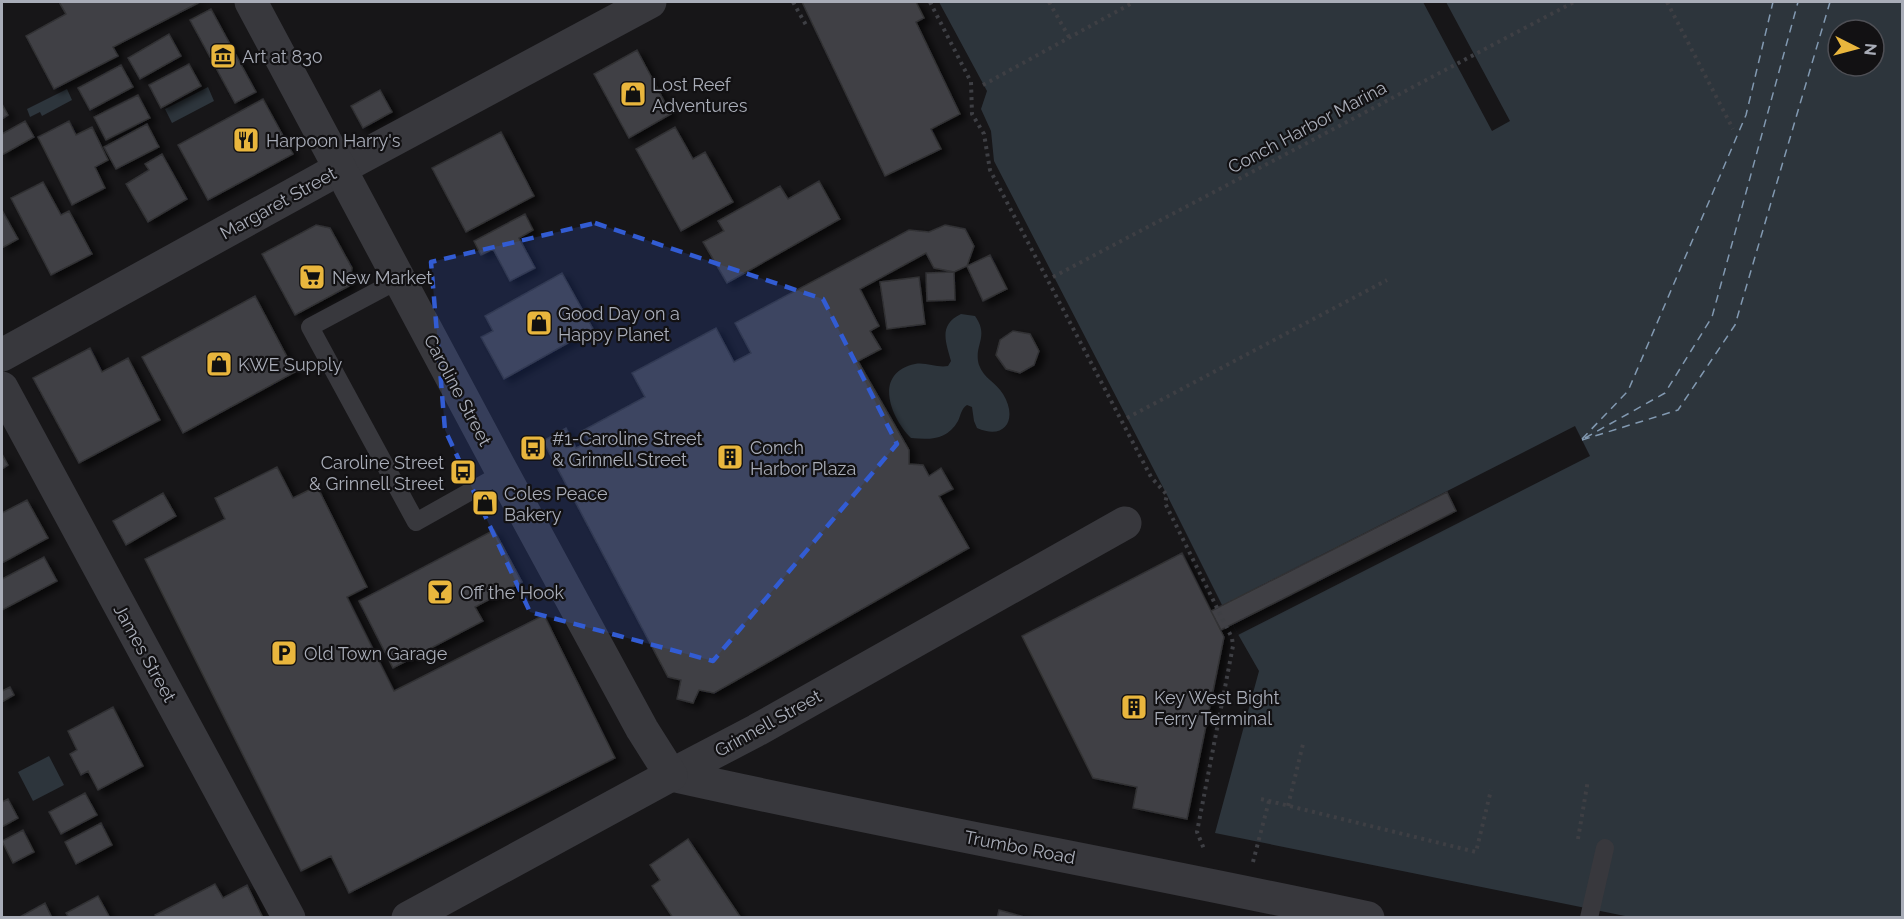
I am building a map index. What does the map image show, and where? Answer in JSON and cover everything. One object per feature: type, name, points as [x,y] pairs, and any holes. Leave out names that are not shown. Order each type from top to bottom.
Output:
[{"type":"street","name":"Caroline Street","points":[[250,2],[642,729],[671,775]]},
{"type":"street","name":"Margaret Street","points":[[2,355],[341,168],[650,2]]},
{"type":"street","name":"James Street","points":[[2,388],[289,918]]},
{"type":"street","name":"Grinnell Street","points":[[408,918],[757,730],[1125,524]]},
{"type":"street","name":"Trumbo Road","points":[[671,775],[789,802],[1198,881],[1355,916]]},
{"type":"lane","points":[[400,279],[310,327],[416,522],[503,473]]},
{"type":"lane","points":[[1589,918],[1605,848]]},
{"type":"path","points":[[793,2],[806,26]]},
{"type":"path","points":[[930,2],[971,82],[972,114],[984,134],[990,170],[1151,477],[1167,495],[1165,503],[1232,638],[1233,646],[1197,832],[1205,853],[1198,881]]},
{"type":"path","points":[[1050,2],[1070,37]]},
{"type":"path","points":[[983,85],[1134,2]]},
{"type":"path","name":"Conch Harbor Marina","points":[[1053,277],[1574,2]]},
{"type":"path","points":[[1667,2],[1733,129]]},
{"type":"path","points":[[1127,418],[1387,280]]},
{"type":"path","points":[[1288,806],[1303,744]]},
{"type":"path","points":[[1261,800],[1476,852],[1491,790]]},
{"type":"path","points":[[1253,863],[1269,801]]},
{"type":"highlighted area","points":[[595,223],[823,299],[897,444],[713,661],[530,612],[445,430],[431,262]]},
{"type":"shaded area","points":[[939,2],[1902,2],[1902,917],[1630,917],[1215,833],[1259,671],[1227,615],[994,161],[991,131],[981,109],[987,91]]},
{"type":"shaded area","points":[[208,87],[214,101],[172,123],[165,109]]},
{"type":"shaded area","points":[[67,89],[72,100],[42,116],[40,112],[30,117],[27,109]]},
{"type":"shaded area","points":[[961,314],[975,316],[979,323],[981,335],[978,352],[979,365],[984,374],[1003,394],[1009,411],[1009,419],[1002,429],[995,432],[977,428],[972,407],[967,405],[954,427],[944,435],[932,439],[911,438],[903,429],[892,408],[889,396],[894,376],[902,369],[915,364],[948,366],[951,361],[946,341],[946,329],[954,318]]},
{"type":"shaded area","points":[[49,756],[64,785],[33,801],[18,772]]},
{"type":"pier","points":[[1423,2],[1446,2],[1510,121],[1492,131]]},
{"type":"pier","points":[[1575,426],[1590,456],[1238,635],[1223,605]]},
{"type":"building","points":[[59,2],[200,2],[113,47],[118,56],[54,89],[26,36],[66,14]]},
{"type":"building","points":[[802,2],[916,2],[924,18],[916,22],[960,114],[931,129],[941,149],[885,176]]},
{"type":"building","name":"Art at 830","points":[[211,9],[256,92],[235,103],[190,20]]},
{"type":"building","points":[[169,34],[181,56],[140,79],[128,58]]},
{"type":"building","name":"Lost Reef Adventures","points":[[637,50],[671,114],[629,138],[594,74]]},
{"type":"building","points":[[189,64],[201,86],[161,108],[149,85]]},
{"type":"building","points":[[121,65],[133,87],[90,110],[78,88]]},
{"type":"building","points":[[380,90],[392,112],[363,128],[351,106]]},
{"type":"building","points":[[138,95],[150,118],[106,140],[94,117]]},
{"type":"building","points":[[263,99],[293,154],[208,200],[178,145]]},
{"type":"building","points":[[2,104],[8,115],[2,119]]},
{"type":"building","points":[[25,121],[34,137],[2,155],[2,134]]},
{"type":"building","points":[[69,121],[76,135],[92,127],[108,160],[95,167],[105,188],[72,205],[38,137]]},
{"type":"building","points":[[147,124],[159,147],[116,169],[104,147]]},
{"type":"building","points":[[675,127],[693,159],[705,152],[733,202],[681,231],[636,149]]},
{"type":"building","points":[[501,132],[534,196],[466,232],[432,168]]},
{"type":"building","points":[[162,154],[187,199],[148,222],[126,184],[149,170],[145,164]]},
{"type":"building","points":[[819,181],[840,219],[727,283],[703,242],[724,231],[718,221],[780,186],[788,199]]},
{"type":"building","points":[[43,182],[61,215],[69,211],[92,254],[51,275],[11,198]]},
{"type":"building","points":[[2,210],[18,239],[2,248]]},
{"type":"building","points":[[525,214],[533,230],[519,238],[535,268],[510,281],[493,249],[481,255],[474,241]]},
{"type":"building","name":"New Market","points":[[316,225],[330,228],[352,268],[349,286],[295,315],[262,254]]},
{"type":"building","name":"Conch Harbor Plaza","points":[[945,225],[965,229],[974,246],[967,266],[954,272],[934,268],[926,253],[860,289],[879,326],[870,331],[881,349],[858,361],[909,450],[909,464],[923,465],[929,476],[941,468],[953,489],[939,496],[969,548],[714,693],[699,690],[693,703],[677,699],[681,680],[668,677],[543,441],[566,428],[576,448],[589,442],[582,431],[645,397],[632,373],[716,328],[734,362],[751,353],[735,323],[909,230],[929,232]]},
{"type":"building","points":[[990,255],[1007,289],[983,301],[967,266]]},
{"type":"building","points":[[954,272],[955,300],[927,301],[926,273]]},
{"type":"building","name":"Good Day on a Happy Planet","points":[[562,273],[593,329],[504,379],[481,337],[493,331],[485,316]]},
{"type":"building","points":[[919,277],[925,324],[887,329],[880,282]]},
{"type":"building","name":"KWE Supply","points":[[255,296],[295,372],[183,433],[142,357]]},
{"type":"building","points":[[1013,331],[1030,334],[1039,351],[1034,365],[1020,373],[1006,369],[996,355],[1000,340]]},
{"type":"building","points":[[90,348],[102,372],[128,358],[160,420],[79,463],[33,378]]},
{"type":"building","points":[[2,454],[8,465],[2,469]]},
{"type":"building","name":"Old Town Garage","points":[[277,467],[293,498],[317,486],[367,587],[347,597],[394,691],[544,615],[615,758],[349,893],[331,856],[301,871],[145,559],[225,519],[215,498]]},
{"type":"building","points":[[1447,492],[1456,511],[1221,630],[1211,611]]},
{"type":"building","points":[[163,493],[176,516],[126,545],[113,521]]},
{"type":"building","points":[[27,500],[48,538],[2,563],[2,513]]},
{"type":"building","name":"Off the Hook","points":[[494,530],[522,582],[475,607],[483,621],[393,668],[359,601]]},
{"type":"building","name":"Key West Bight Ferry Terminal","points":[[1182,553],[1224,637],[1187,819],[1133,808],[1137,787],[1093,778],[1022,636]]},
{"type":"building","points":[[44,557],[57,581],[2,610],[2,579]]},
{"type":"building","points":[[10,687],[14,695],[2,702],[2,691]]},
{"type":"building","points":[[113,707],[143,766],[98,790],[88,771],[81,775],[70,754],[77,750],[68,731]]},
{"type":"building","points":[[85,793],[97,815],[61,834],[49,812]]},
{"type":"building","points":[[8,799],[18,818],[2,827],[2,802]]},
{"type":"building","points":[[101,823],[112,845],[76,864],[65,842]]},
{"type":"building","points":[[23,830],[34,852],[13,863],[2,841]]},
{"type":"building","points":[[688,839],[741,918],[673,918],[652,886],[660,880],[650,865]]},
{"type":"building","points":[[215,884],[223,898],[247,885],[263,918],[157,918],[155,915]]},
{"type":"building","points":[[98,896],[110,918],[69,918],[66,913]]},
{"type":"building","points":[[45,903],[52,918],[18,918]]},
{"type":"building","points":[[999,910],[1028,918],[997,918]]},
{"type":"ferry route","points":[[1582,439],[1628,391],[1746,115],[1773,2]]},
{"type":"ferry route","points":[[1585,438],[1665,393],[1712,317],[1798,2]]},
{"type":"ferry route","points":[[1582,440],[1678,410],[1735,325],[1830,2]]},
{"type":"place","name":"Art at 830","points":[[223,56]]},
{"type":"place","name":"Lost Reef Adventures","points":[[633,94]]},
{"type":"place","name":"Harpoon Harry's","points":[[246,140]]},
{"type":"place","name":"New Market","points":[[312,277]]},
{"type":"place","name":"Good Day on a Happy Planet","points":[[539,323]]},
{"type":"place","name":"KWE Supply","points":[[219,364]]},
{"type":"place","name":"#1-Caroline Street & Grinnell Street","points":[[533,448]]},
{"type":"place","name":"Conch Harbor Plaza","points":[[730,457]]},
{"type":"place","name":"Caroline Street & Grinnell Street","points":[[463,472]]},
{"type":"place","name":"Coles Peace Bakery","points":[[485,503]]},
{"type":"place","name":"Off the Hook","points":[[440,592]]},
{"type":"place","name":"Old Town Garage","points":[[284,653]]},
{"type":"place","name":"Key West Bight Ferry Terminal","points":[[1134,707]]}]
